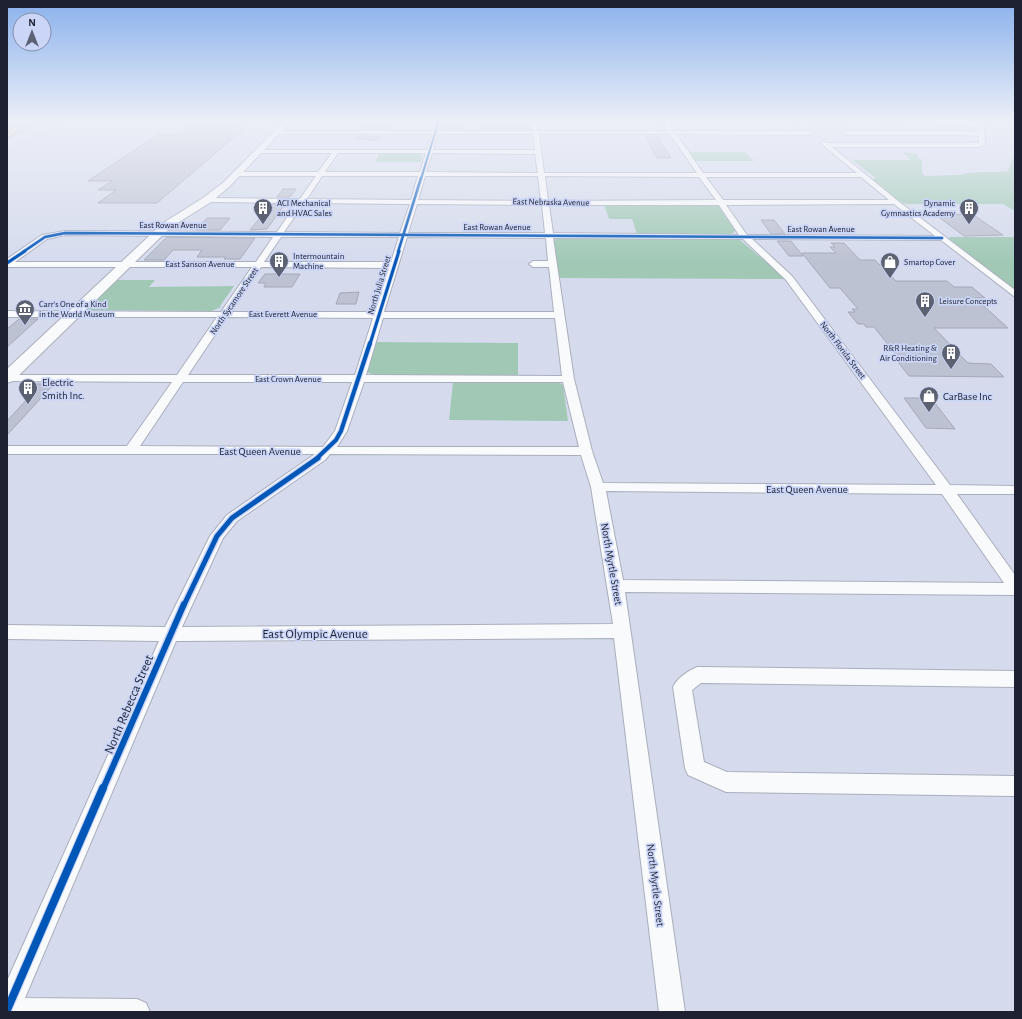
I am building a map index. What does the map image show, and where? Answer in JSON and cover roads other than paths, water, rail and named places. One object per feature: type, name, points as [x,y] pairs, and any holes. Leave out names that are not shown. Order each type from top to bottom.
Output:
[{"type":"street","points":[[7,378],[158,233],[177,217],[207,200],[243,168]]},
{"type":"street","name":"North Sycamore Street","points":[[131,450],[226,314],[325,168]]},
{"type":"street","name":"North Julia Street","points":[[326,451],[336,440],[341,430],[359,379],[393,265],[405,235],[423,168]]},
{"type":"street","name":"North Myrtle Street","points":[[540,168],[568,379],[586,451],[598,487],[616,586],[672,1012]]},
{"type":"street","name":"North Florida Street","points":[[697,168],[744,236],[789,278],[946,489],[1015,588]]},
{"type":"street","points":[[855,168],[896,202],[1015,294]]},
{"type":"street","points":[[237,174],[421,174],[541,176],[864,175]]},
{"type":"street","name":"East Nebraska Avenue","points":[[207,200],[721,203],[896,202]]},
{"type":"street","name":"East Rowan Avenue","points":[[7,264],[52,234],[65,233],[942,238]]},
{"type":"street","name":"East Sanson Avenue","points":[[7,264],[393,265]]},
{"type":"street","points":[[533,264],[552,264]]},
{"type":"street","name":"East Everett Avenue","points":[[7,314],[559,314]]},
{"type":"street","name":"East Crown Avenue","points":[[7,378],[568,379]]},
{"type":"street","name":"East Queen Avenue","points":[[7,450],[586,451]]},
{"type":"street","name":"North Rebecca Street","points":[[7,1010],[170,634],[204,561],[222,528],[237,514],[311,464],[326,451]]},
{"type":"street","name":"East Queen Avenue","points":[[598,487],[1015,490]]},
{"type":"street","points":[[616,586],[1015,588]]},
{"type":"street","name":"East Olympic Avenue","points":[[7,632],[170,634],[622,631]]},
{"type":"street","points":[[1015,679],[697,675],[682,686],[696,768],[726,782],[1015,786]]},
{"type":"street","points":[[7,1010],[138,1012]]},
{"type":"place","name":"ACI Mechanical and HVAC Sales","points":[[263,225]]},
{"type":"place","name":"Dynamic Gymnastics Academy","points":[[969,225]]},
{"type":"place","name":"Intermountain Machine","points":[[279,278]]},
{"type":"place","name":"Smartop Cover","points":[[890,279]]},
{"type":"place","name":"Leisure Concepts","points":[[925,318]]},
{"type":"place","name":"Carr's One of a Kind in the World Museum","points":[[25,326]]},
{"type":"place","name":"R&R Heating & Air Conditioning","points":[[951,370]]},
{"type":"place","name":"Electric Smith Inc.","points":[[28,405]]},
{"type":"place","name":"CarBase Inc","points":[[929,413]]}]
